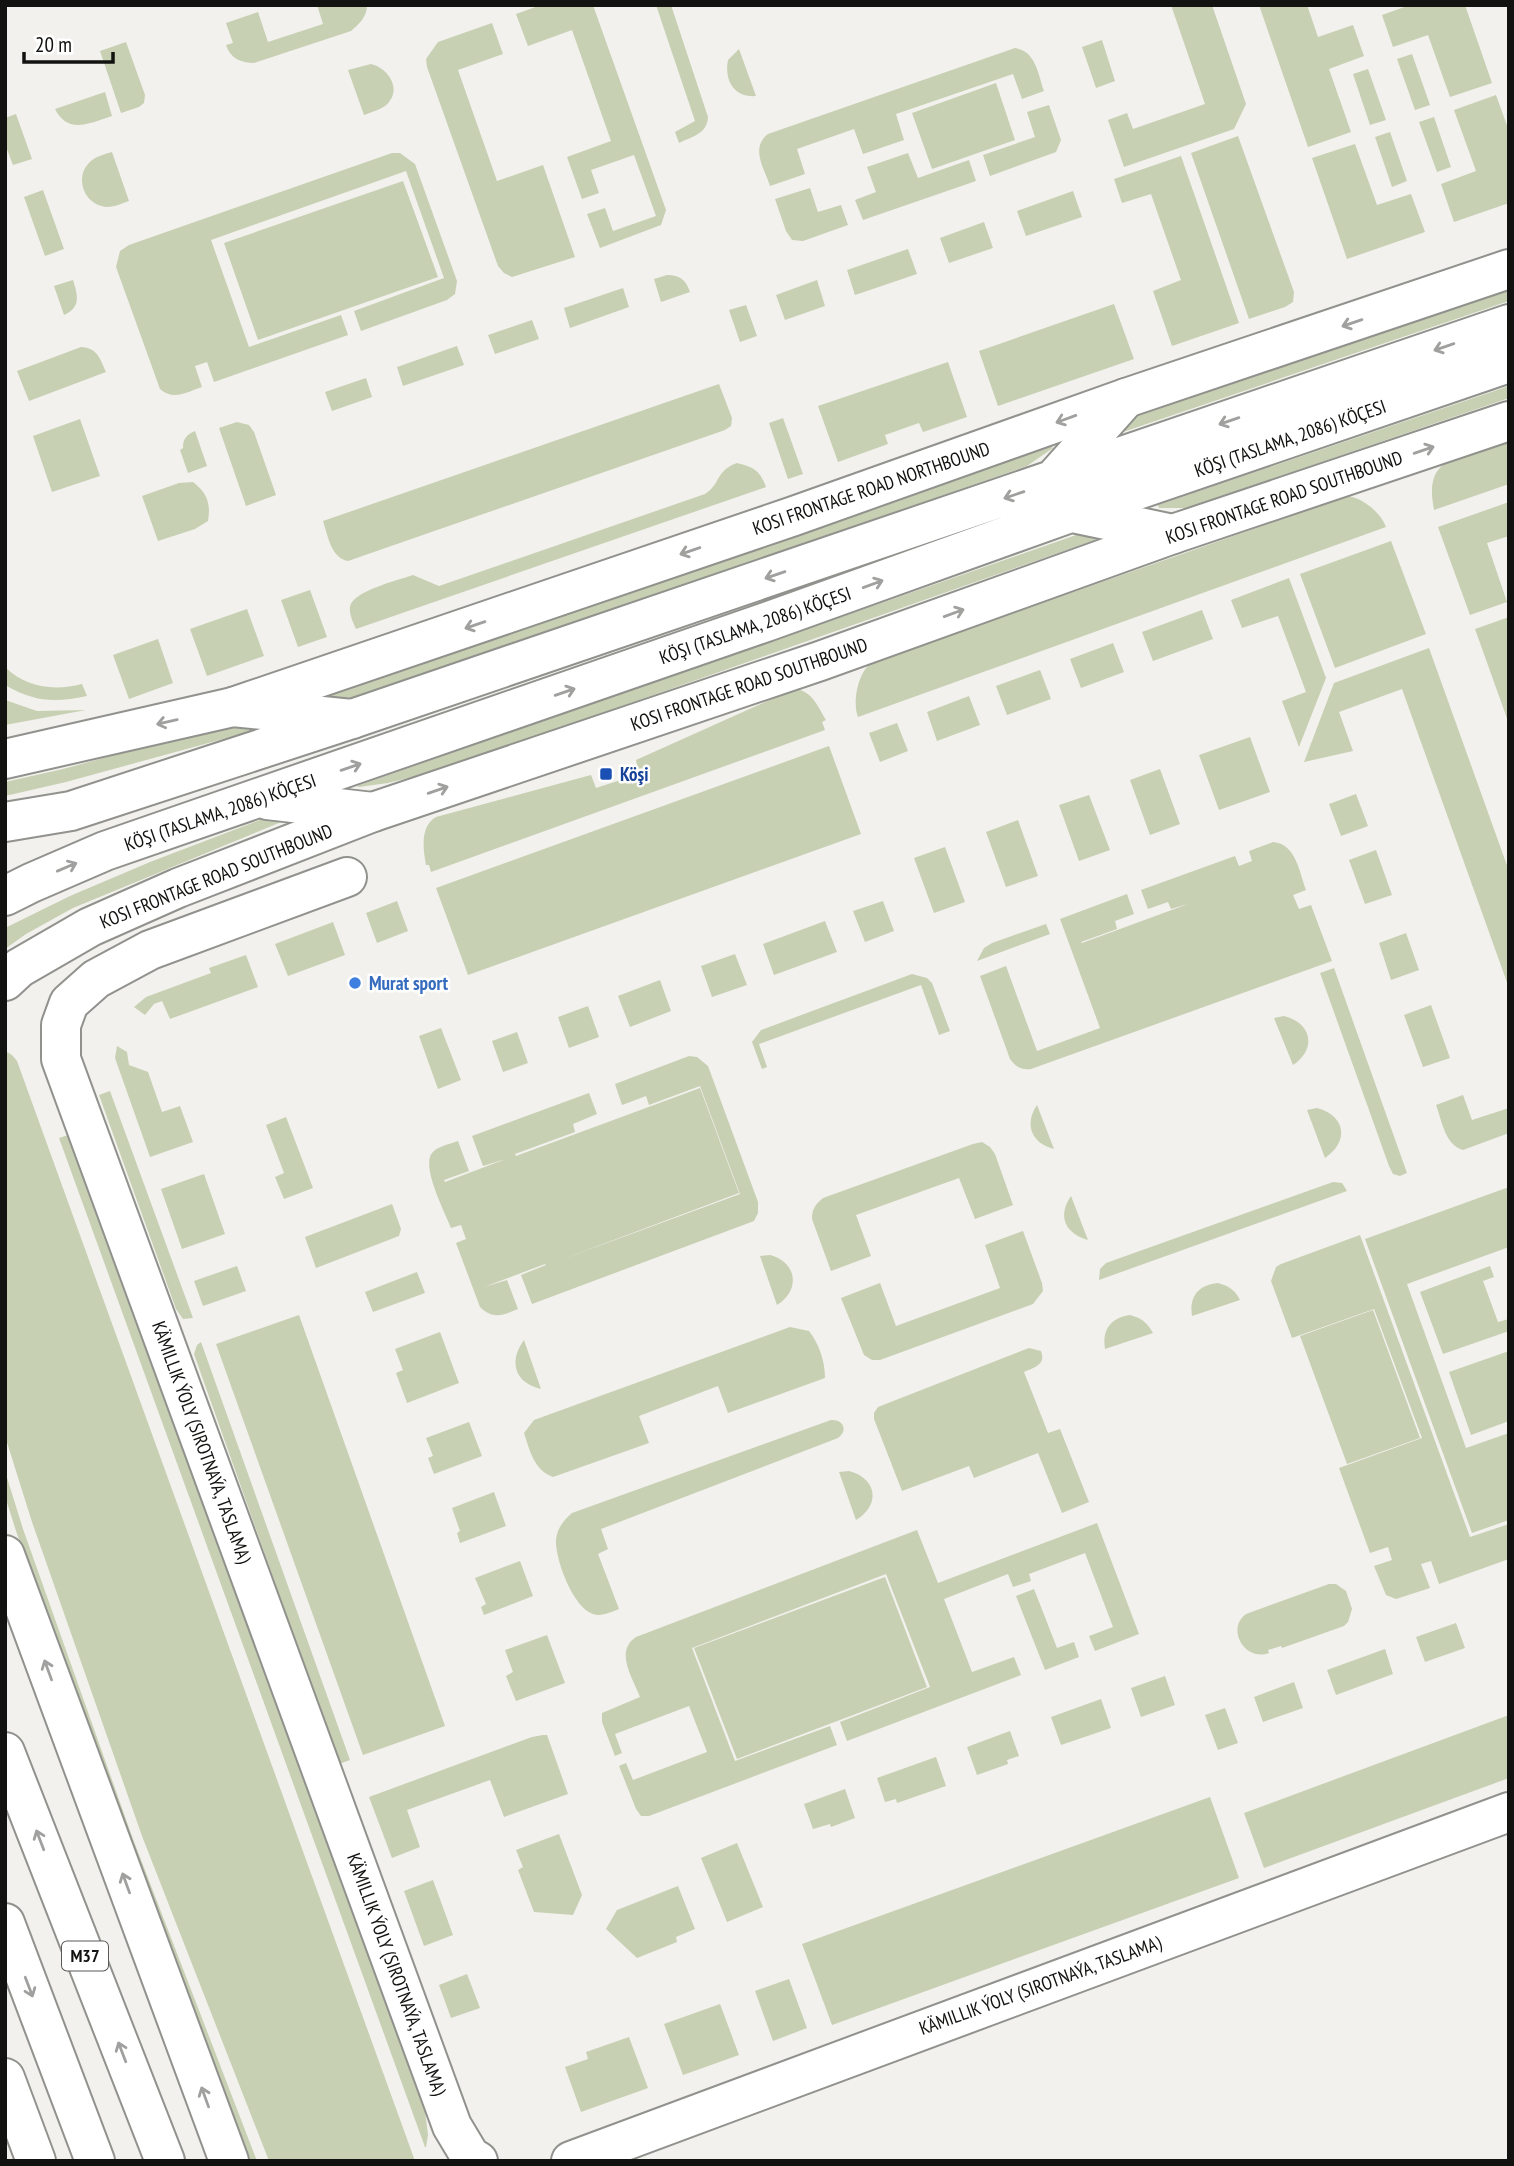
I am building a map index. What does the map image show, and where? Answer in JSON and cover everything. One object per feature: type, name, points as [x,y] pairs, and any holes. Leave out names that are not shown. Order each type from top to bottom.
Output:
[{"type":"main road","name":"KOSI FRONTAGE ROAD NORTHBOUND","points":[[233,707],[794,516],[1126,398],[1509,269]]},
{"type":"main road","name":"KÖŞI (TASLAMA, 2086) KÖÇESI","points":[[5,896],[105,851],[769,621],[1061,497],[1509,324]]},
{"type":"main road","name":"KÖŞI (TASLAMA, 2086) KÖÇESI","points":[[5,822],[71,811],[352,719],[1061,497],[1509,363]]},
{"type":"main road","points":[[1126,398],[1061,497],[1173,534]]},
{"type":"main road","name":"KOSI FRONTAGE ROAD SOUTHBOUND","points":[[5,981],[19,968],[90,927],[178,888],[373,812],[820,661],[1173,534],[1509,421]]},
{"type":"main road","points":[[5,760],[233,707],[352,719]]},
{"type":"main road","points":[[258,799],[373,812]]},
{"type":"main road","name":"KÄMILLIK ÝOLY (SIROTNAÝA, TASLAMA)","points":[[347,877],[150,950],[96,979],[69,1003],[61,1025],[61,1059],[452,2126],[470,2156],[478,2161]]},
{"type":"main road","points":[[5,1555],[229,2161]]},
{"type":"main road","name":"M37","points":[[5,1752],[165,2161]]},
{"type":"main road","name":"KÄMILLIK ÝOLY (SIROTNAÝA, TASLAMA)","points":[[571,2161],[1509,1812]]},
{"type":"main road","points":[[5,1923],[95,2161]]},
{"type":"main road","points":[[5,2078],[36,2161]]},
{"type":"green space","points":[[317,5],[367,5],[367,9],[360,23],[351,31],[254,63],[237,59],[228,50],[226,45],[233,43],[226,23],[258,12],[268,42],[323,24]]},
{"type":"green space","points":[[541,5],[592,5],[594,8],[666,210],[661,225],[600,248],[587,214],[605,208],[613,231],[656,216],[634,155],[591,170],[599,193],[582,199],[567,157],[611,141],[572,30],[528,46],[516,14]]},
{"type":"green space","points":[[656,5],[671,5],[708,117],[702,131],[679,143],[675,132],[695,121]]},
{"type":"green space","points":[[1171,5],[1212,5],[1246,104],[1234,129],[1124,167],[1108,120],[1127,113],[1133,129],[1205,104]]},
{"type":"green space","points":[[1259,5],[1307,5],[1318,37],[1353,25],[1364,56],[1329,69],[1351,132],[1308,147]]},
{"type":"green space","points":[[1410,5],[1465,5],[1492,83],[1450,97],[1428,35],[1393,47],[1382,15]]},
{"type":"green space","points":[[492,23],[503,54],[458,70],[497,181],[543,165],[575,257],[512,277],[498,266],[426,59],[438,42]]},
{"type":"green space","points":[[1102,40],[1115,81],[1096,88],[1082,47]]},
{"type":"green space","points":[[126,42],[145,95],[144,103],[139,107],[121,113],[100,51]]},
{"type":"green space","points":[[1015,48],[1032,58],[1044,91],[1022,99],[1013,74],[896,114],[904,140],[863,154],[854,129],[797,149],[805,174],[770,186],[759,152],[768,134]]},
{"type":"green space","points":[[739,49],[756,96],[736,91],[729,81],[728,60]]},
{"type":"green space","points":[[1412,54],[1430,105],[1415,110],[1397,59]]},
{"type":"green space","points":[[371,64],[389,76],[393,94],[385,106],[364,115],[348,70]]},
{"type":"green space","points":[[1368,69],[1386,120],[1370,125],[1353,74]]},
{"type":"green space","points":[[996,83],[1015,140],[932,169],[912,113]]},
{"type":"green space","points":[[105,92],[112,116],[80,125],[66,122],[55,109]]},
{"type":"green space","points":[[1496,95],[1509,131],[1509,203],[1454,222],[1441,184],[1476,171],[1454,110]]},
{"type":"green space","points":[[1049,105],[1061,140],[1056,152],[990,176],[983,155],[1035,137],[1027,112]]},
{"type":"green space","points":[[16,114],[32,159],[13,165],[5,144],[5,118]]},
{"type":"green space","points":[[1434,117],[1451,167],[1437,172],[1419,122]]},
{"type":"green space","points":[[1390,132],[1407,181],[1392,187],[1375,137]]},
{"type":"green space","points":[[1238,136],[1294,292],[1293,302],[1285,307],[1249,319],[1191,153]]},
{"type":"green space","points":[[1355,144],[1377,205],[1411,194],[1425,232],[1347,259],[1312,158]]},
{"type":"green space","points":[[112,152],[129,201],[107,207],[92,202],[82,182],[86,167],[91,161]]},
{"type":"green space","points":[[392,153],[400,153],[415,164],[457,281],[455,294],[447,300],[361,331],[354,311],[444,278],[406,171],[211,240],[249,347],[341,315],[348,335],[214,382],[207,362],[195,366],[202,387],[175,395],[160,389],[116,267],[120,251],[129,245]]},
{"type":"green space","points":[[908,153],[918,178],[969,160],[976,181],[863,220],[855,200],[876,192],[867,167]]},
{"type":"green space","points":[[1181,156],[1239,323],[1172,346],[1153,291],[1181,280],[1151,194],[1122,203],[1114,179]]},
{"type":"green space","points":[[403,181],[438,277],[258,340],[224,243]]},
{"type":"green space","points":[[810,188],[818,212],[841,205],[848,225],[803,241],[792,240],[775,199]]},
{"type":"green space","points":[[43,190],[64,249],[45,256],[24,197]]},
{"type":"green space","points":[[1073,191],[1082,217],[1026,236],[1017,211]]},
{"type":"green space","points":[[984,222],[993,248],[949,263],[940,238]]},
{"type":"green space","points":[[908,249],[917,274],[855,295],[847,270]]},
{"type":"green space","points":[[667,275],[682,279],[690,292],[661,302],[654,279]]},
{"type":"green space","points":[[73,280],[76,305],[64,315],[54,286]]},
{"type":"green space","points":[[817,280],[825,306],[785,320],[776,295]]},
{"type":"green space","points":[[1509,285],[1509,301],[1120,433],[1128,419],[1144,410]]},
{"type":"green space","points":[[623,288],[629,307],[570,328],[564,308]]},
{"type":"green space","points":[[1114,304],[1134,359],[998,406],[979,351]]},
{"type":"green space","points":[[746,305],[757,336],[740,342],[729,310]]},
{"type":"green space","points":[[532,320],[539,339],[495,354],[488,335]]},
{"type":"green space","points":[[457,346],[464,365],[403,386],[397,367]]},
{"type":"green space","points":[[81,347],[95,352],[106,372],[29,401],[17,371]]},
{"type":"green space","points":[[948,362],[967,417],[923,432],[919,423],[885,435],[888,444],[838,462],[818,406]]},
{"type":"green space","points":[[366,378],[372,397],[332,411],[325,392]]},
{"type":"green space","points":[[719,384],[732,418],[731,426],[725,430],[348,561],[338,556],[331,546],[323,521]]},
{"type":"green space","points":[[1509,386],[1509,398],[1186,508],[1159,508],[1158,505]]},
{"type":"green space","points":[[783,418],[803,474],[788,479],[769,423]]},
{"type":"green space","points":[[80,419],[100,476],[52,492],[33,436]]},
{"type":"green space","points":[[237,422],[249,425],[254,432],[276,495],[246,506],[219,428]]},
{"type":"green space","points":[[195,431],[207,466],[188,473],[180,450],[189,434]]},
{"type":"green space","points":[[1509,440],[1509,484],[1434,510],[1432,485],[1436,473],[1445,463]]},
{"type":"green space","points":[[1046,445],[1053,448],[1027,466],[372,694],[346,698],[329,697],[330,695]]},
{"type":"green space","points":[[737,463],[755,470],[766,487],[356,629],[350,607],[353,601],[367,591],[413,575],[439,586],[705,494],[725,470]]},
{"type":"green space","points":[[193,482],[207,499],[208,521],[195,529],[158,541],[142,496],[179,483]]},
{"type":"green space","points":[[1348,496],[1371,507],[1386,527],[858,717],[856,704],[860,679],[873,662]]},
{"type":"green space","points":[[1509,502],[1509,536],[1487,543],[1507,602],[1470,615],[1438,527]]},
{"type":"green space","points":[[1079,534],[1096,537],[1095,540],[437,771],[388,783],[357,786]]},
{"type":"green space","points":[[1391,541],[1426,634],[1335,668],[1300,574]]},
{"type":"green space","points":[[1289,578],[1326,678],[1299,747],[1282,701],[1306,692],[1278,616],[1242,628],[1231,600]]},
{"type":"green space","points":[[310,590],[327,637],[298,647],[281,600]]},
{"type":"green space","points":[[247,609],[264,656],[207,676],[190,629]]},
{"type":"green space","points":[[1202,610],[1213,639],[1153,661],[1142,632]]},
{"type":"green space","points":[[1509,617],[1509,724],[1475,629]]},
{"type":"green space","points":[[158,639],[173,683],[129,699],[113,655]]},
{"type":"green space","points":[[1113,643],[1124,672],[1081,688],[1070,659]]},
{"type":"green space","points":[[1429,648],[1509,871],[1509,988],[1402,689],[1339,712],[1353,751],[1304,762],[1334,683]]},
{"type":"green space","points":[[5,667],[22,680],[41,686],[82,684],[87,696],[45,700],[26,695],[5,685]]},
{"type":"green space","points":[[1040,670],[1051,699],[1007,715],[996,686]]},
{"type":"green space","points":[[794,689],[805,692],[814,700],[826,720],[822,722],[825,730],[431,872],[429,865],[426,865],[425,832],[436,817],[591,775],[596,788],[639,774],[636,760]]},
{"type":"green space","points":[[969,696],[980,725],[937,741],[927,712]]},
{"type":"green space","points":[[5,700],[37,711],[86,710],[5,725]]},
{"type":"green space","points":[[897,723],[908,751],[880,762],[869,733]]},
{"type":"green space","points":[[225,725],[262,726],[66,782],[5,796],[5,782]]},
{"type":"green space","points":[[1250,737],[1270,792],[1219,810],[1199,755]]},
{"type":"green space","points":[[829,746],[861,834],[468,975],[436,888]]},
{"type":"green space","points":[[1160,769],[1180,824],[1150,835],[1130,780]]},
{"type":"green space","points":[[1356,794],[1368,826],[1341,836],[1329,804]]},
{"type":"green space","points":[[1089,795],[1110,850],[1079,861],[1059,805]]},
{"type":"green space","points":[[265,818],[291,818],[73,908],[5,949],[5,928],[70,896],[150,862]]},
{"type":"green space","points":[[1018,820],[1038,876],[1006,887],[986,832]]},
{"type":"green space","points":[[1273,842],[1287,848],[1296,860],[1306,890],[1293,895],[1299,909],[1311,905],[1332,961],[1031,1069],[1022,1068],[1012,1062],[980,976],[1006,966],[1037,1051],[1100,1028],[1060,919],[1127,894],[1134,914],[1115,921],[1117,929],[1082,943],[1188,904],[1171,909],[1168,902],[1148,909],[1141,890],[1235,856],[1239,866],[1252,861],[1249,851]]},
{"type":"green space","points":[[945,847],[965,902],[934,913],[914,858]]},
{"type":"green space","points":[[1376,850],[1392,895],[1365,904],[1349,860]]},
{"type":"green space","points":[[397,901],[408,931],[377,943],[366,913]]},
{"type":"green space","points":[[883,901],[894,931],[865,942],[853,911]]},
{"type":"green space","points":[[825,921],[837,952],[774,975],[763,944]]},
{"type":"green space","points":[[333,922],[345,955],[288,976],[275,944]]},
{"type":"green space","points":[[1046,924],[1050,934],[977,961],[984,948],[992,943]]},
{"type":"green space","points":[[1406,933],[1419,970],[1391,980],[1379,943]]},
{"type":"green space","points":[[735,954],[747,985],[712,997],[701,966]]},
{"type":"green space","points":[[246,955],[258,987],[170,1019],[162,1001],[154,1004],[145,1015],[134,1007],[146,997],[211,973],[209,968]]},
{"type":"green space","points":[[1334,968],[1407,1173],[1400,1176],[1393,1174],[1389,1166],[1320,973]]},
{"type":"green space","points":[[912,974],[927,978],[932,983],[950,1031],[939,1035],[921,985],[759,1044],[767,1067],[762,1069],[752,1042],[761,1030]]},
{"type":"green space","points":[[660,980],[671,1011],[630,1027],[618,996]]},
{"type":"green space","points":[[1431,1005],[1450,1058],[1423,1067],[1404,1015]]},
{"type":"green space","points":[[588,1006],[599,1037],[569,1048],[558,1017]]},
{"type":"green space","points":[[1284,1016],[1301,1024],[1308,1037],[1306,1052],[1293,1065],[1274,1018]]},
{"type":"green space","points":[[441,1028],[461,1080],[438,1089],[419,1036]]},
{"type":"green space","points":[[517,1032],[528,1063],[503,1072],[492,1041]]},
{"type":"green space","points":[[117,1046],[127,1052],[129,1065],[148,1072],[162,1112],[180,1106],[193,1142],[150,1157],[115,1058]]},
{"type":"green space","points":[[5,1051],[17,1061],[415,2161],[269,2161],[142,1836],[32,1522],[5,1436]]},
{"type":"green space","points":[[689,1056],[697,1057],[708,1066],[758,1202],[758,1213],[754,1221],[532,1304],[521,1275],[545,1264],[484,1287],[507,1280],[518,1309],[494,1315],[480,1307],[456,1243],[466,1239],[461,1225],[451,1228],[435,1190],[429,1168],[432,1153],[458,1141],[469,1171],[444,1180],[445,1182],[506,1159],[483,1166],[472,1136],[589,1093],[597,1114],[573,1124],[575,1132],[515,1154],[516,1156],[700,1088],[739,1193],[555,1262],[740,1194],[700,1086],[649,1105],[646,1096],[622,1105],[615,1084]]},
{"type":"green space","points":[[110,1091],[193,1318],[183,1319],[176,1309],[99,1095]]},
{"type":"green space","points":[[1463,1095],[1472,1120],[1509,1108],[1509,1133],[1463,1150],[1452,1143],[1445,1132],[1436,1105]]},
{"type":"green space","points":[[1037,1105],[1054,1149],[1040,1142],[1032,1132],[1031,1119]]},
{"type":"green space","points":[[1317,1108],[1334,1116],[1341,1129],[1338,1144],[1325,1158],[1307,1110]]},
{"type":"green space","points":[[286,1117],[313,1188],[284,1199],[275,1177],[284,1173],[266,1125]]},
{"type":"green space","points":[[71,1134],[425,2111],[428,2135],[426,2147],[59,1138]]},
{"type":"green space","points":[[982,1142],[995,1154],[1013,1205],[975,1219],[959,1178],[856,1215],[871,1256],[831,1271],[812,1219],[814,1207],[823,1198]]},
{"type":"green space","points":[[204,1174],[225,1234],[182,1249],[161,1189]]},
{"type":"green space","points":[[1333,1182],[1342,1183],[1347,1191],[1099,1280],[1100,1269],[1106,1263]]},
{"type":"green space","points":[[1509,1187],[1509,1247],[1407,1284],[1466,1448],[1509,1433],[1509,1520],[1472,1533],[1365,1239]]},
{"type":"green space","points":[[1071,1196],[1088,1240],[1074,1233],[1066,1223],[1065,1210]]},
{"type":"green space","points":[[392,1204],[401,1229],[399,1236],[316,1268],[305,1237]]},
{"type":"green space","points":[[1023,1231],[1042,1283],[1043,1291],[1033,1304],[880,1360],[872,1360],[864,1355],[841,1298],[880,1283],[896,1326],[1000,1288],[985,1245]]},
{"type":"green space","points":[[1360,1235],[1470,1537],[1509,1524],[1509,1559],[1439,1584],[1431,1561],[1421,1564],[1430,1588],[1396,1599],[1386,1595],[1374,1566],[1392,1560],[1388,1547],[1370,1553],[1339,1468],[1422,1438],[1374,1309],[1292,1338],[1271,1281],[1276,1267],[1281,1264]]},
{"type":"green space","points":[[770,1255],[786,1264],[793,1277],[790,1292],[777,1305],[760,1256]]},
{"type":"green space","points":[[237,1266],[246,1291],[203,1306],[194,1281]]},
{"type":"green space","points":[[1490,1266],[1494,1277],[1483,1281],[1498,1322],[1509,1319],[1509,1331],[1443,1354],[1420,1292]]},
{"type":"green space","points":[[417,1272],[425,1293],[373,1312],[365,1292]]},
{"type":"green space","points":[[1218,1283],[1231,1289],[1240,1300],[1192,1316],[1192,1303],[1196,1293],[1205,1286]]},
{"type":"green space","points":[[1373,1310],[1420,1438],[1347,1464],[1300,1336]]},
{"type":"green space","points":[[299,1315],[445,1726],[363,1755],[216,1344]]},
{"type":"green space","points":[[1130,1315],[1143,1321],[1153,1333],[1105,1349],[1105,1336],[1109,1326]]},
{"type":"green space","points":[[790,1327],[809,1331],[813,1336],[823,1359],[825,1378],[728,1413],[718,1386],[639,1416],[649,1443],[553,1477],[541,1470],[534,1459],[524,1433],[534,1420]]},
{"type":"green space","points":[[440,1332],[459,1383],[407,1403],[396,1373],[403,1370],[395,1349]]},
{"type":"green space","points":[[524,1340],[541,1389],[525,1382],[517,1371],[516,1356]]},
{"type":"green space","points":[[201,1342],[350,1760],[339,1764],[194,1354]]},
{"type":"green space","points":[[1029,1348],[1041,1351],[1042,1359],[1038,1365],[1024,1372],[1048,1433],[1060,1429],[1089,1502],[1062,1513],[1038,1453],[974,1478],[969,1466],[902,1491],[874,1419],[878,1407]]},
{"type":"green space","points":[[1509,1351],[1509,1421],[1471,1435],[1449,1372]]},
{"type":"green space","points":[[831,1420],[842,1423],[844,1429],[838,1438],[601,1529],[608,1549],[598,1554],[619,1609],[606,1614],[593,1614],[579,1603],[572,1593],[562,1570],[556,1540],[559,1528],[572,1513]]},
{"type":"green space","points":[[469,1422],[482,1456],[434,1474],[428,1458],[433,1456],[426,1438]]},
{"type":"green space","points":[[5,1471],[133,1839],[257,2161],[249,2161],[126,1842],[16,1531],[5,1496]]},
{"type":"green space","points":[[849,1471],[865,1480],[872,1492],[869,1507],[856,1520],[839,1472]]},
{"type":"green space","points":[[494,1492],[506,1526],[460,1543],[457,1533],[460,1531],[452,1508]]},
{"type":"green space","points":[[1097,1523],[1139,1634],[1095,1651],[1089,1636],[1113,1627],[1085,1553],[1029,1574],[1031,1581],[1013,1587],[1008,1574],[944,1599],[972,1672],[1014,1657],[1021,1675],[847,1741],[840,1722],[930,1687],[886,1574],[692,1648],[735,1761],[830,1726],[837,1745],[649,1816],[641,1816],[636,1809],[619,1766],[626,1763],[633,1780],[707,1752],[689,1706],[615,1734],[622,1753],[615,1756],[602,1722],[602,1713],[640,1697],[626,1658],[626,1650],[636,1637],[917,1530],[938,1583]]},
{"type":"green space","points":[[520,1561],[533,1596],[484,1615],[481,1607],[486,1604],[475,1578]]},
{"type":"green space","points":[[885,1577],[927,1687],[737,1759],[694,1648]]},
{"type":"green space","points":[[1329,1584],[1336,1584],[1346,1591],[1352,1609],[1344,1626],[1282,1648],[1281,1646],[1268,1650],[1269,1653],[1252,1653],[1245,1648],[1238,1635],[1238,1627],[1246,1614]]},
{"type":"green space","points":[[1034,1589],[1057,1648],[1074,1642],[1079,1657],[1045,1670],[1016,1596]]},
{"type":"green space","points":[[1456,1623],[1465,1648],[1425,1662],[1416,1637]]},
{"type":"green space","points":[[547,1635],[565,1683],[516,1701],[506,1676],[513,1672],[505,1650]]},
{"type":"green space","points":[[1385,1649],[1393,1674],[1336,1695],[1327,1670]]},
{"type":"green space","points":[[1165,1676],[1175,1705],[1141,1717],[1131,1688]]},
{"type":"green space","points":[[1294,1682],[1303,1708],[1263,1722],[1254,1697]]},
{"type":"green space","points":[[1101,1699],[1111,1728],[1061,1745],[1051,1717]]},
{"type":"green space","points":[[1225,1708],[1238,1743],[1218,1750],[1205,1715]]},
{"type":"green space","points":[[1509,1715],[1509,1778],[1264,1868],[1244,1813]]},
{"type":"green space","points":[[1010,1731],[1019,1756],[1007,1760],[1008,1764],[977,1775],[967,1747]]},
{"type":"green space","points":[[547,1735],[568,1794],[504,1817],[490,1780],[407,1810],[420,1847],[392,1858],[369,1797]]},
{"type":"green space","points":[[936,1757],[946,1786],[897,1803],[896,1799],[885,1802],[877,1778]]},
{"type":"green space","points":[[845,1789],[855,1818],[831,1827],[830,1824],[813,1829],[804,1804]]},
{"type":"green space","points":[[1210,1797],[1239,1878],[832,2025],[802,1944]]},
{"type":"green space","points":[[559,1834],[582,1895],[573,1915],[534,1912],[518,1870],[523,1867],[516,1850]]},
{"type":"green space","points":[[737,1843],[763,1907],[727,1922],[701,1858]]},
{"type":"green space","points":[[433,1880],[453,1935],[424,1946],[404,1891]]},
{"type":"green space","points":[[678,1886],[695,1929],[676,1937],[677,1942],[637,1958],[606,1929],[617,1910]]},
{"type":"green space","points":[[467,1974],[480,2008],[451,2018],[439,1985]]},
{"type":"green space","points":[[789,1979],[807,2028],[773,2041],[755,1991]]},
{"type":"green space","points":[[720,2004],[739,2055],[683,2075],[664,2024]]},
{"type":"green space","points":[[629,2037],[648,2088],[581,2112],[565,2067],[588,2059],[586,2052]]},
{"type":"place","name":"Köşi","points":[[606,774]]},
{"type":"place","name":"Murat sport","points":[[355,983]]}]
